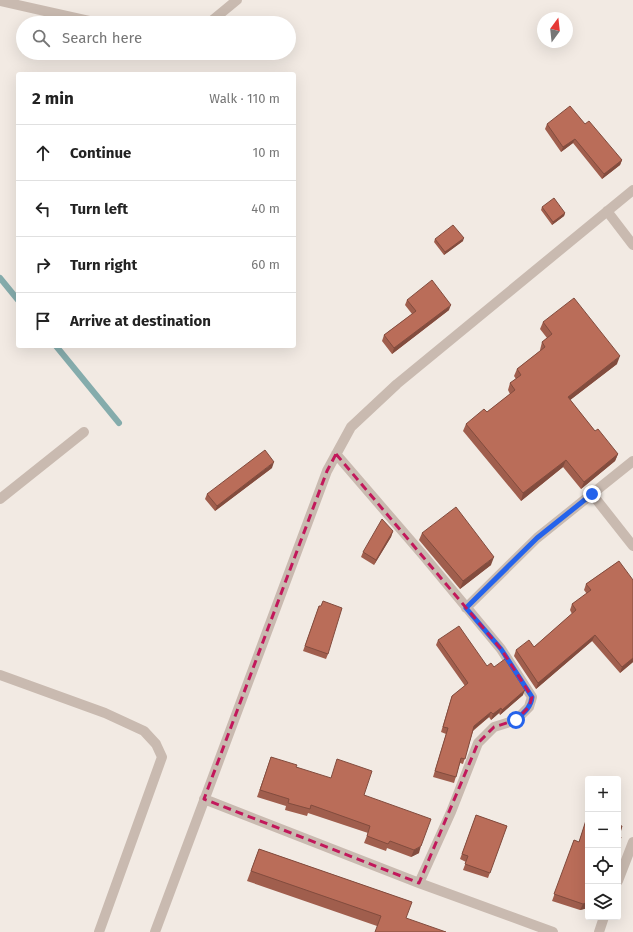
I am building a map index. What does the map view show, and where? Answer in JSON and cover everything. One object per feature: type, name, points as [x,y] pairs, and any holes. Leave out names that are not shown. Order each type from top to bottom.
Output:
[{"type":"street","points":[[218,16],[237,0]]},
{"type":"street","points":[[0,1],[67,16]]},
{"type":"street","points":[[155,932],[327,471],[351,427],[397,384],[633,190]]},
{"type":"street","points":[[607,211],[633,245]]},
{"type":"street","points":[[0,499],[84,432]]},
{"type":"street","points":[[336,454],[501,649],[532,697],[529,707],[516,720],[494,727],[478,743],[451,812],[419,883]]},
{"type":"street","points":[[466,608],[537,538],[633,461]]},
{"type":"street","points":[[592,494],[633,546]]},
{"type":"street","points":[[0,675],[105,713],[144,731],[156,744],[162,757],[98,932]]},
{"type":"street","points":[[204,800],[419,883],[553,932]]},
{"type":"street","points":[[621,873],[633,842]]},
{"type":"street","points":[[598,932],[603,920]]},
{"type":"highlighted area","points":[[336,454],[501,649],[532,697],[529,707],[516,720],[494,727],[478,743],[419,883],[204,799],[327,471]]},
{"type":"building","points":[[570,106],[585,124],[589,121],[622,160],[604,174],[575,139],[563,147],[547,124]]},
{"type":"building","points":[[554,198],[565,213],[553,222],[542,207]]},
{"type":"building","points":[[453,225],[464,238],[445,252],[435,239]]},
{"type":"building","points":[[432,280],[451,305],[394,348],[384,335],[416,311],[407,300]]},
{"type":"building","points":[[574,298],[620,356],[568,397],[595,431],[598,429],[618,454],[584,482],[566,460],[523,493],[466,424],[484,409],[487,412],[515,390],[510,383],[521,375],[517,369],[545,347],[542,342],[552,334],[543,322]]},
{"type":"building","points":[[265,450],[274,462],[217,506],[207,494]]},
{"type":"building","points":[[456,507],[494,557],[463,581],[422,533]]},
{"type":"building","points":[[382,519],[393,531],[376,560],[363,552]]},
{"type":"building","points":[[619,561],[633,580],[633,658],[622,667],[595,635],[538,683],[516,650],[529,640],[534,647],[576,610],[572,604],[591,590],[586,584]]},
{"type":"building","points":[[323,601],[342,608],[328,654],[305,646],[319,606],[321,606]]},
{"type":"building","points":[[459,626],[487,666],[491,663],[494,667],[505,659],[525,690],[502,710],[501,708],[493,714],[491,712],[474,726],[465,759],[461,758],[456,777],[435,771],[448,728],[443,727],[452,696],[468,683],[438,640]]},
{"type":"building","points":[[271,757],[331,778],[337,759],[372,771],[364,795],[431,819],[421,846],[414,850],[390,841],[388,844],[367,836],[370,826],[311,805],[310,809],[288,803],[289,799],[260,790]]},
{"type":"building","points":[[476,815],[507,826],[490,873],[465,864],[468,856],[462,854]]},
{"type":"building","points":[[585,823],[585,903],[583,904],[554,894],[574,840],[579,842]]},
{"type":"building","points":[[259,849],[412,902],[406,918],[446,932],[375,932],[381,916],[251,871]]},
{"type":"waterway","points":[[0,278],[16,298]]},
{"type":"waterway","points":[[58,348],[119,423]]},
{"type":"route","points":[[516,720],[529,707],[532,697],[501,649],[466,608],[537,538],[592,494]]}]
